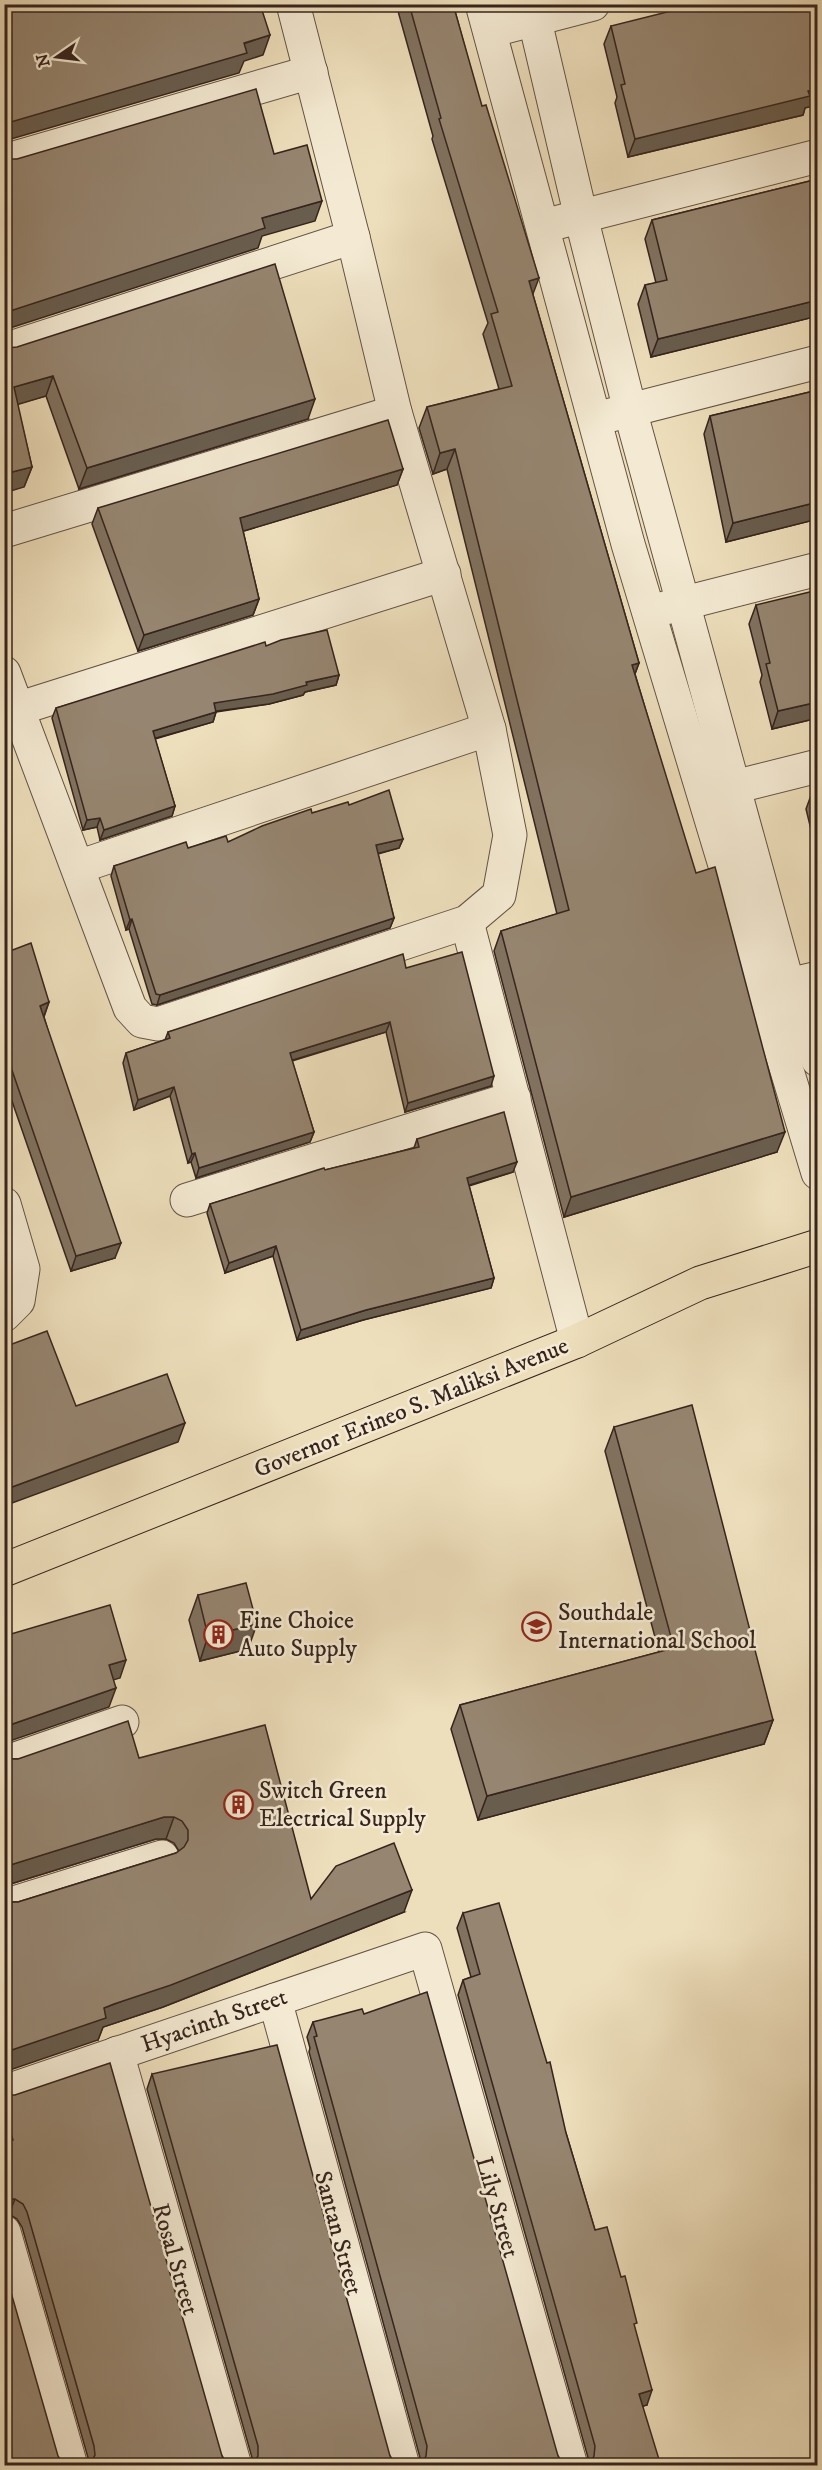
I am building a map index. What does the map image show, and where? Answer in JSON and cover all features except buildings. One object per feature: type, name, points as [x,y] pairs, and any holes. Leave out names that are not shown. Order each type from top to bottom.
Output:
[{"type":"main road","name":"Governor Erineo S. Maliksi Avenue","points":[[4,1570],[577,1341],[700,1283],[818,1246]]},
{"type":"street","points":[[4,673],[130,1008],[142,1021],[158,1024],[467,922],[499,895],[510,835],[489,729],[395,412],[293,4]]},
{"type":"street","points":[[593,4],[486,18],[628,544],[704,795],[789,985],[818,1060]]},
{"type":"street","points":[[533,12],[580,217],[630,410],[789,985],[818,1173]]},
{"type":"street","points":[[4,161],[311,72]]},
{"type":"street","points":[[542,226],[818,156]]},
{"type":"street","points":[[4,350],[353,237]]},
{"type":"street","points":[[594,419],[818,362]]},
{"type":"street","points":[[4,531],[395,412]]},
{"type":"street","points":[[649,612],[818,569]]},
{"type":"street","points":[[17,709],[444,574]]},
{"type":"street","points":[[78,867],[489,729]]},
{"type":"street","points":[[704,795],[818,766]]},
{"type":"street","points":[[467,922],[577,1341]]},
{"type":"street","points":[[187,1200],[514,1098]]},
{"type":"street","points":[[4,1204],[22,1269],[18,1300],[4,1315]]},
{"type":"street","points":[[4,1763],[122,1722]]},
{"type":"street","points":[[4,1906],[162,1857]]},
{"type":"street","name":"Hyacinth Street","points":[[4,2092],[425,1949]]},
{"type":"street","name":"Lily Street","points":[[425,1949],[571,2466]]},
{"type":"street","name":"Santan Street","points":[[275,2000],[403,2466]]},
{"type":"street","name":"Rosal Street","points":[[117,2053],[235,2466]]},
{"type":"street","points":[[4,2232],[71,2466]]},
{"type":"place","name":"Southdale International School","points":[[537,1626]]},
{"type":"place","name":"Fine Choice Auto Supply","points":[[218,1634]]},
{"type":"place","name":"Switch Green Electrical Supply","points":[[238,1804]]}]
